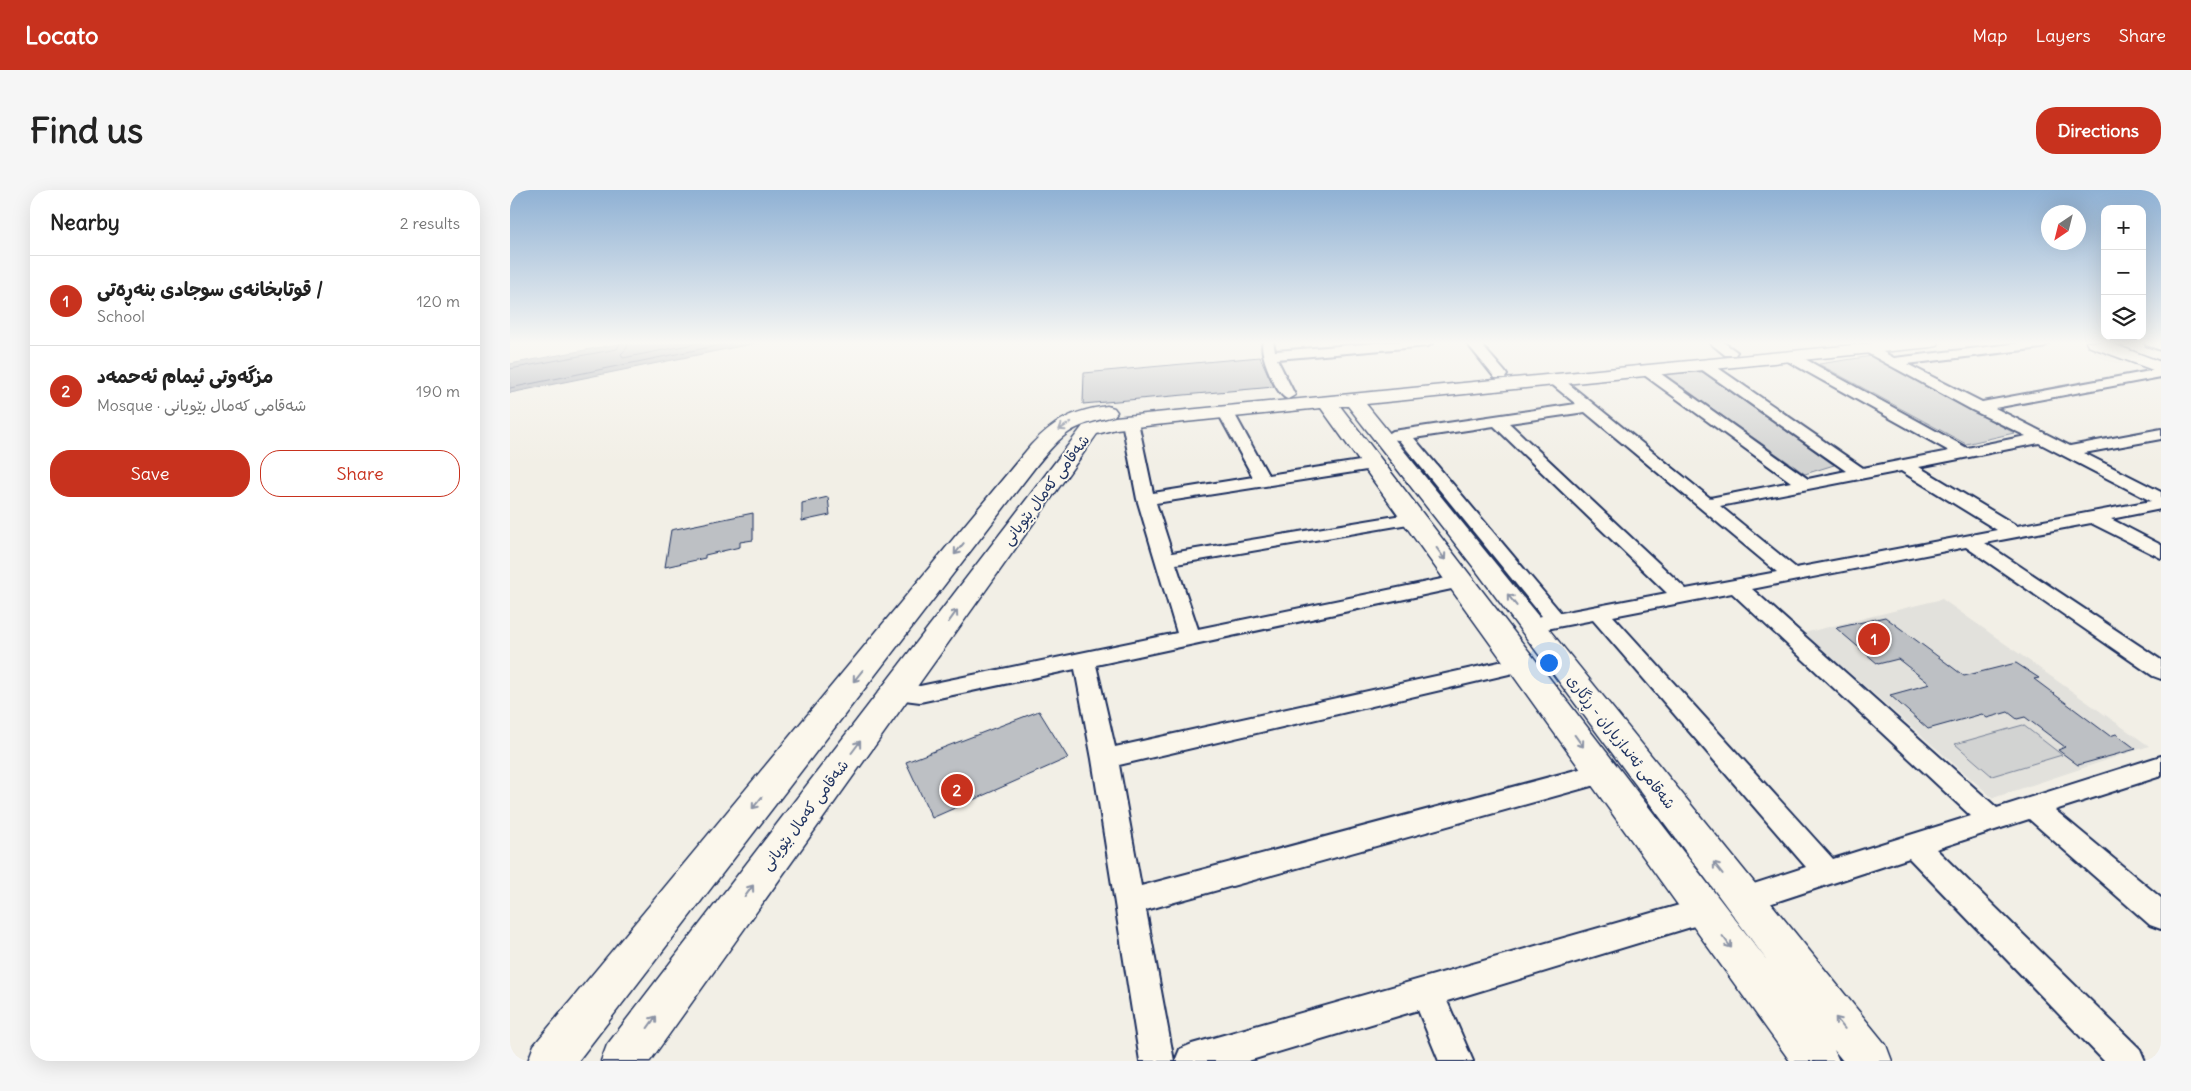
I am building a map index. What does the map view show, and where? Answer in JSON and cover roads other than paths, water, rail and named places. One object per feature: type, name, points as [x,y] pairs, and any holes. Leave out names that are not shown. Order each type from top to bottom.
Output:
[{"type":"main road","name":"شەقامی کەمال بێویانی","points":[[550,1061],[994,506],[1060,428],[1081,417],[1101,413],[1274,400],[1425,383]]},
{"type":"main road","name":"شەقامی کەمال بێویانی","points":[[623,1061],[1085,435],[1101,426],[1226,413],[1274,400],[1340,401],[1519,383]]},
{"type":"main road","name":"شەقامی ئەندازیاران - ڕزگاری","points":[[1340,401],[1387,445],[1543,622],[1588,700],[1742,900],[1870,1061]]},
{"type":"main road","name":"شەقامی ئەندازیاران - ڕزگاری","points":[[1387,445],[1414,518],[1817,1061]]},
{"type":"main road","points":[[1555,708],[1588,700]]},
{"type":"street","points":[[1272,383],[1274,400]]},
{"type":"street","points":[[1558,383],[1793,575]]},
{"type":"street","points":[[1675,383],[1806,485]]},
{"type":"street","points":[[1730,383],[1861,474]]},
{"type":"street","points":[[1837,383],[1966,454]]},
{"type":"street","points":[[1930,383],[2161,499]]},
{"type":"street","points":[[1977,407],[2109,383]]},
{"type":"street","points":[[1146,499],[1263,481],[1387,445],[1497,420],[1588,407]]},
{"type":"street","points":[[1226,413],[1263,481]]},
{"type":"street","points":[[1497,420],[1682,596]]},
{"type":"street","points":[[1130,422],[1146,499],[1189,636]]},
{"type":"street","points":[[2067,452],[2161,434]]},
{"type":"street","points":[[1706,504],[2041,438]]},
{"type":"street","points":[[1905,466],[2014,532]]},
{"type":"street","points":[[1543,622],[2161,504]]},
{"type":"street","points":[[2093,517],[2161,552]]},
{"type":"street","points":[[1165,560],[1414,518]]},
{"type":"street","points":[[1968,541],[2161,671]]},
{"type":"street","points":[[897,692],[920,694],[1189,636],[1461,581]]},
{"type":"street","points":[[1736,585],[1993,820]]},
{"type":"street","points":[[1598,612],[1828,873]]},
{"type":"street","points":[[1084,659],[1105,759],[1156,1061]]},
{"type":"street","points":[[1105,759],[1522,664]]},
{"type":"street","points":[[1742,900],[2161,766]]},
{"type":"street","points":[[1128,902],[1602,773]]},
{"type":"street","points":[[2033,807],[2161,916]]},
{"type":"street","points":[[1914,846],[2128,1061]]},
{"type":"street","points":[[1192,1061],[1704,911]]},
{"type":"street","points":[[1427,992],[1456,1061]]},
{"type":"water","points":[[510,383],[561,383],[510,393]]},
{"type":"place","name":"قوتابخانەی سوجادی بنەڕەتی /","points":[[1874,639]]},
{"type":"place","name":"مزگەوتی ئیمام ئەحمەد","points":[[957,790]]}]
